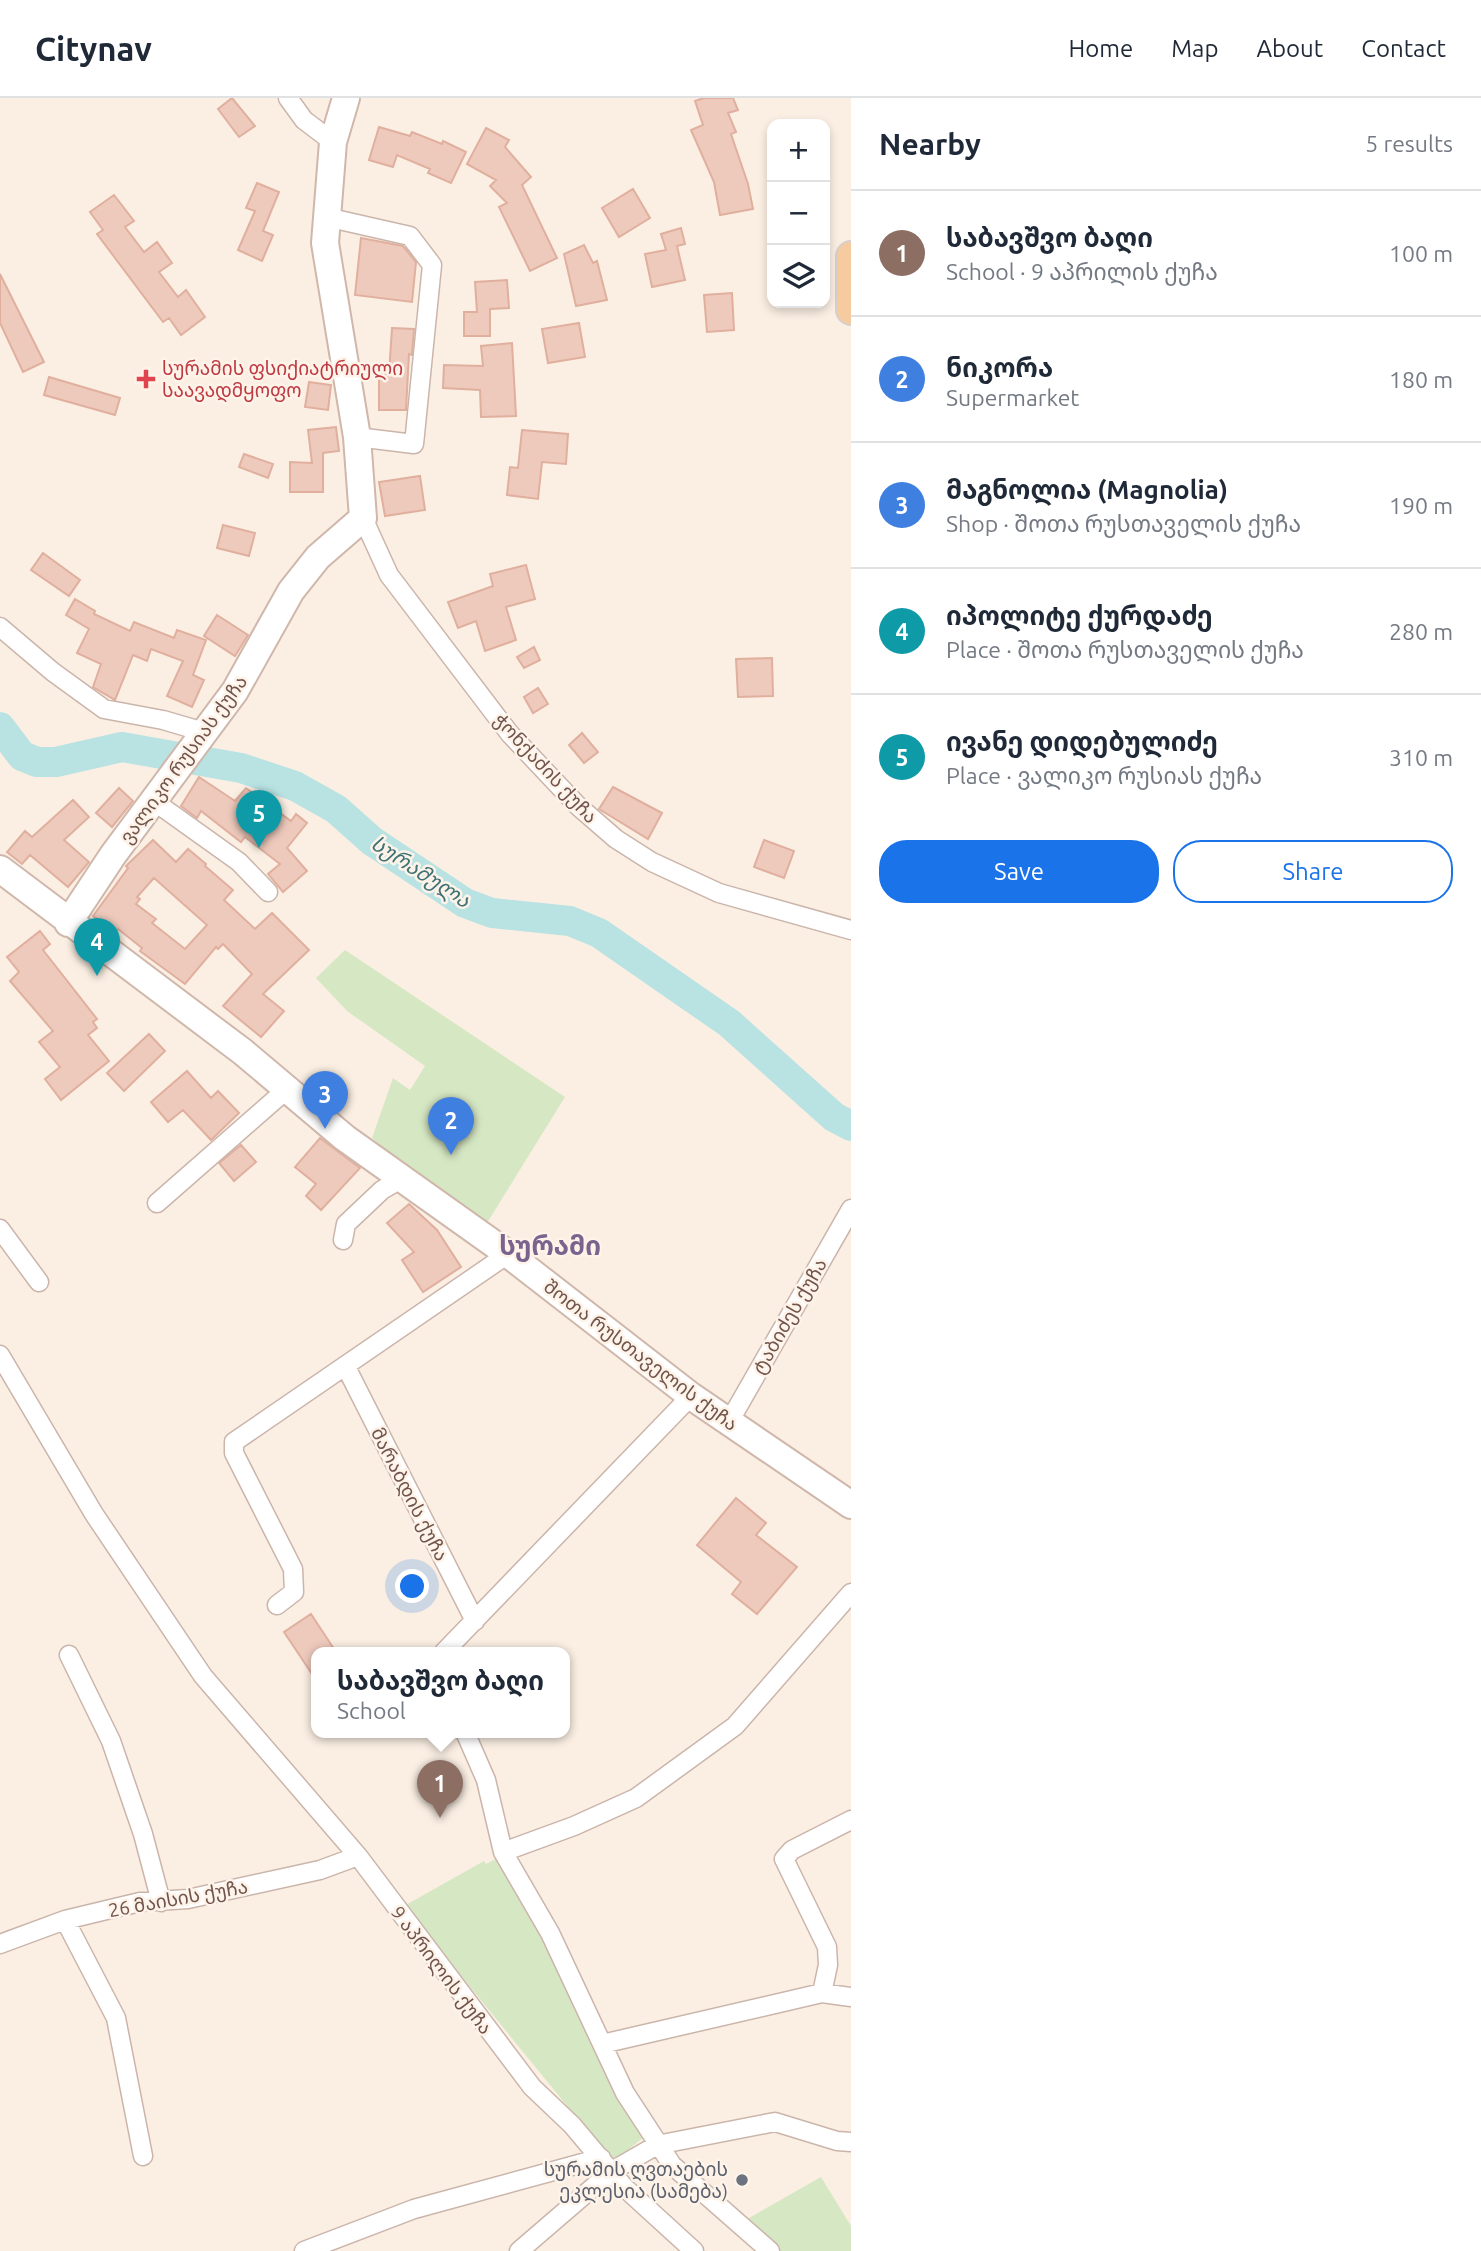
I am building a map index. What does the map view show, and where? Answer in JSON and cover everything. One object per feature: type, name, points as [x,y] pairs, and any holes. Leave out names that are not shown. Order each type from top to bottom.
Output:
[{"type":"main road","points":[[851,256],[851,310]]},
{"type":"street","points":[[288,98],[304,120],[333,142]]},
{"type":"street","points":[[346,98],[333,142],[325,243],[356,437],[363,518]]},
{"type":"street","points":[[326,217],[410,236],[432,265],[414,444],[356,437]]},
{"type":"street","name":"ვალიკო რუსიას ქუჩა","points":[[68,923],[113,855],[156,802],[235,691],[291,591],[317,557],[363,518]]},
{"type":"street","name":"ჭონქაძის ქუჩა","points":[[363,518],[389,575],[510,734],[578,806],[616,839],[652,862],[719,893],[851,930]]},
{"type":"street","points":[[0,627],[53,672],[104,709],[163,720],[202,735]]},
{"type":"street","points":[[156,802],[229,855],[268,892]]},
{"type":"street","name":"შოთა რუსთაველის ქუჩა","points":[[0,869],[68,923],[243,1052],[286,1090],[401,1179],[508,1254],[691,1396],[851,1505]]},
{"type":"street","points":[[157,1203],[286,1090]]},
{"type":"street","points":[[343,1240],[346,1224],[382,1190],[401,1179]]},
{"type":"street","name":"ტაბიძეს ქუჩა","points":[[729,1422],[849,1217]]},
{"type":"street","points":[[0,1229],[39,1282]]},
{"type":"street","points":[[277,1605],[293,1592],[293,1569],[234,1453],[233,1441],[346,1367],[508,1254]]},
{"type":"street","name":"9 აპრილის ქუჩა","points":[[0,1355],[94,1514],[203,1676],[358,1856],[532,2087],[607,2164],[625,2188],[694,2251]]},
{"type":"street","name":"მარაბდის ქუჩა","points":[[346,1367],[475,1622]]},
{"type":"street","points":[[449,1647],[691,1396]]},
{"type":"street","points":[[503,1852],[574,1826],[636,1798],[735,1726],[851,1593]]},
{"type":"street","points":[[68,1655],[111,1741],[144,1834],[161,1902]]},
{"type":"street","points":[[468,1738],[486,1780],[503,1852],[550,1933],[625,2092],[657,2145],[685,2179],[770,2251]]},
{"type":"street","points":[[822,1993],[828,1965],[827,1947],[820,1929],[790,1877],[784,1859],[792,1850],[851,1820]]},
{"type":"street","name":"26 მაისის ქუჩა","points":[[0,1944],[65,1920],[140,1902],[188,1899],[281,1879],[358,1856]]},
{"type":"street","points":[[65,1920],[116,2018],[143,2156]]},
{"type":"street","points":[[602,2044],[822,1993],[851,1997]]},
{"type":"street","points":[[303,2251],[414,2209],[607,2164],[657,2145],[775,2122],[837,2141],[851,2142]]},
{"type":"street","points":[[519,2251],[607,2164]]},
{"type":"green space","points":[[345,950],[565,1097],[487,1223],[372,1157],[379,1144],[372,1138],[393,1078],[410,1090],[425,1066],[347,1011],[316,978]]},
{"type":"green space","points":[[507,1853],[644,2137],[613,2162],[404,1906],[484,1861],[486,1864]]},
{"type":"green space","points":[[821,2177],[851,2226],[851,2251],[779,2251],[742,2222]]},
{"type":"building","points":[[232,98],[255,126],[239,137],[218,109]]},
{"type":"building","points":[[704,98],[733,98],[738,110],[728,113],[736,132],[731,134],[748,184],[753,209],[720,215],[714,182],[691,130],[703,125],[695,101]]},
{"type":"building","points":[[379,127],[410,136],[412,132],[442,144],[443,141],[466,152],[451,183],[428,173],[430,169],[397,155],[393,167],[369,160]]},
{"type":"building","points":[[486,128],[509,140],[505,147],[531,177],[522,185],[557,258],[530,271],[499,207],[507,203],[490,186],[496,180],[467,164]]},
{"type":"building","points":[[257,183],[279,192],[263,231],[273,235],[262,261],[238,250],[255,211],[246,208]]},
{"type":"building","points":[[633,189],[650,218],[619,237],[602,208]]},
{"type":"building","points":[[114,195],[134,221],[125,227],[144,252],[157,242],[172,263],[159,272],[178,297],[186,290],[205,317],[181,335],[169,318],[163,322],[97,234],[103,230],[90,212]]},
{"type":"building","points":[[681,228],[685,244],[677,246],[685,280],[652,287],[645,254],[666,250],[661,234]]},
{"type":"building","points":[[361,238],[403,246],[416,262],[412,302],[355,295]]},
{"type":"building","points":[[584,245],[593,263],[597,261],[607,300],[576,306],[564,254]]},
{"type":"building","points":[[0,274],[44,362],[23,372],[0,323]]},
{"type":"building","points":[[507,280],[509,308],[490,309],[490,336],[464,336],[464,312],[477,312],[475,282]]},
{"type":"building","points":[[732,293],[734,330],[707,332],[704,295]]},
{"type":"building","points":[[579,323],[585,357],[548,363],[542,329]]},
{"type":"building","points":[[392,328],[414,329],[412,355],[409,354],[406,410],[379,410],[379,374],[389,374]]},
{"type":"building","points":[[512,343],[516,416],[481,417],[480,390],[443,388],[444,365],[483,366],[481,346]]},
{"type":"building","points":[[49,377],[120,398],[115,415],[44,395]]},
{"type":"building","points":[[309,382],[331,385],[328,410],[305,407]]},
{"type":"building","points":[[336,427],[339,451],[323,453],[323,492],[290,492],[290,462],[312,463],[308,430]]},
{"type":"building","points":[[522,430],[568,434],[566,464],[542,462],[538,499],[507,495],[510,467],[518,468]]},
{"type":"building","points":[[244,454],[273,464],[268,478],[239,467]]},
{"type":"building","points":[[420,476],[425,510],[385,516],[379,482]]},
{"type":"building","points":[[223,525],[255,533],[249,556],[217,548]]},
{"type":"building","points":[[43,553],[80,580],[69,596],[31,570]]},
{"type":"building","points":[[526,565],[535,599],[506,607],[516,640],[485,651],[476,621],[458,628],[448,602],[493,586],[490,574]]},
{"type":"building","points":[[75,599],[95,611],[94,614],[130,631],[134,622],[174,638],[177,630],[206,640],[193,675],[204,680],[192,707],[167,696],[183,661],[151,649],[147,661],[133,655],[115,700],[93,687],[101,664],[77,653],[89,629],[66,615]]},
{"type":"building","points":[[217,615],[248,635],[235,656],[204,636]]},
{"type":"building","points":[[534,647],[540,660],[524,668],[517,657]]},
{"type":"building","points":[[772,658],[773,696],[738,697],[736,659]]},
{"type":"building","points":[[538,688],[548,704],[533,713],[524,697]]},
{"type":"building","points":[[582,733],[598,752],[584,763],[569,745]]},
{"type":"building","points":[[199,777],[235,801],[246,788],[291,821],[296,814],[307,823],[287,848],[307,871],[283,892],[268,874],[280,864],[245,837],[241,842],[201,811],[197,818],[181,806]]},
{"type":"building","points":[[613,787],[662,813],[648,839],[599,809]]},
{"type":"building","points":[[119,788],[133,801],[112,827],[96,813]]},
{"type":"building","points":[[73,800],[89,817],[64,840],[89,862],[68,887],[30,855],[22,864],[7,852],[25,831],[32,837]]},
{"type":"building","points":[[153,840],[176,862],[188,849],[233,890],[224,900],[255,929],[272,913],[309,950],[263,994],[284,1011],[261,1037],[223,1006],[252,974],[223,944],[218,949],[216,947],[185,984],[140,951],[142,948],[118,929],[116,932],[93,916],[128,868],[126,866]],"holes":[[[154,878],[207,925],[185,949],[152,923],[156,919],[136,904],[140,899],[137,897]]]},
{"type":"building","points":[[764,840],[794,851],[784,878],[754,867]]},
{"type":"building","points":[[40,931],[50,944],[43,950],[97,1019],[93,1022],[97,1028],[88,1035],[109,1061],[61,1100],[45,1079],[60,1067],[39,1042],[53,1031],[10,981],[19,972],[7,957]]},
{"type":"building","points":[[149,1034],[165,1051],[124,1091],[107,1073]]},
{"type":"building","points":[[187,1071],[211,1098],[218,1091],[239,1113],[211,1140],[183,1110],[168,1122],[151,1102]]},
{"type":"building","points":[[320,1138],[360,1168],[321,1210],[306,1196],[316,1184],[295,1167]]},
{"type":"building","points":[[241,1145],[256,1162],[234,1181],[219,1163]]},
{"type":"building","points":[[409,1204],[437,1230],[461,1267],[423,1292],[402,1260],[414,1252],[387,1223]]},
{"type":"building","points":[[736,1498],[766,1523],[756,1535],[797,1567],[757,1614],[732,1594],[741,1582],[697,1545]]},
{"type":"building","points":[[311,1614],[333,1647],[311,1647],[311,1672],[284,1632]]},
{"type":"waterway","name":"სურამულა","points":[[0,727],[22,756],[37,762],[56,762],[122,747],[241,768],[295,786],[336,809],[372,841],[465,903],[492,913],[570,921],[599,933],[729,1023],[834,1117],[851,1126]]},
{"type":"place","name":"სურამის ფსიქიატრიული საავადმყოფო","points":[[146,379]]},
{"type":"place","name":"ივანე დიდებულიძე","points":[[259,848]]},
{"type":"place","name":"იპოლიტე ქურდაძე","points":[[97,976]]},
{"type":"place","name":"მაგნოლია (Magnolia)","points":[[325,1129]]},
{"type":"place","name":"ნიკორა","points":[[451,1155]]},
{"type":"place","name":"საბავშვო ბაღი","points":[[440,1818]]},
{"type":"place","name":"სურამის ღვთაების ეკლესია (სამება)","points":[[742,2180]]},
{"type":"district","name":"სურამი","points":[[550,1245]]}]
